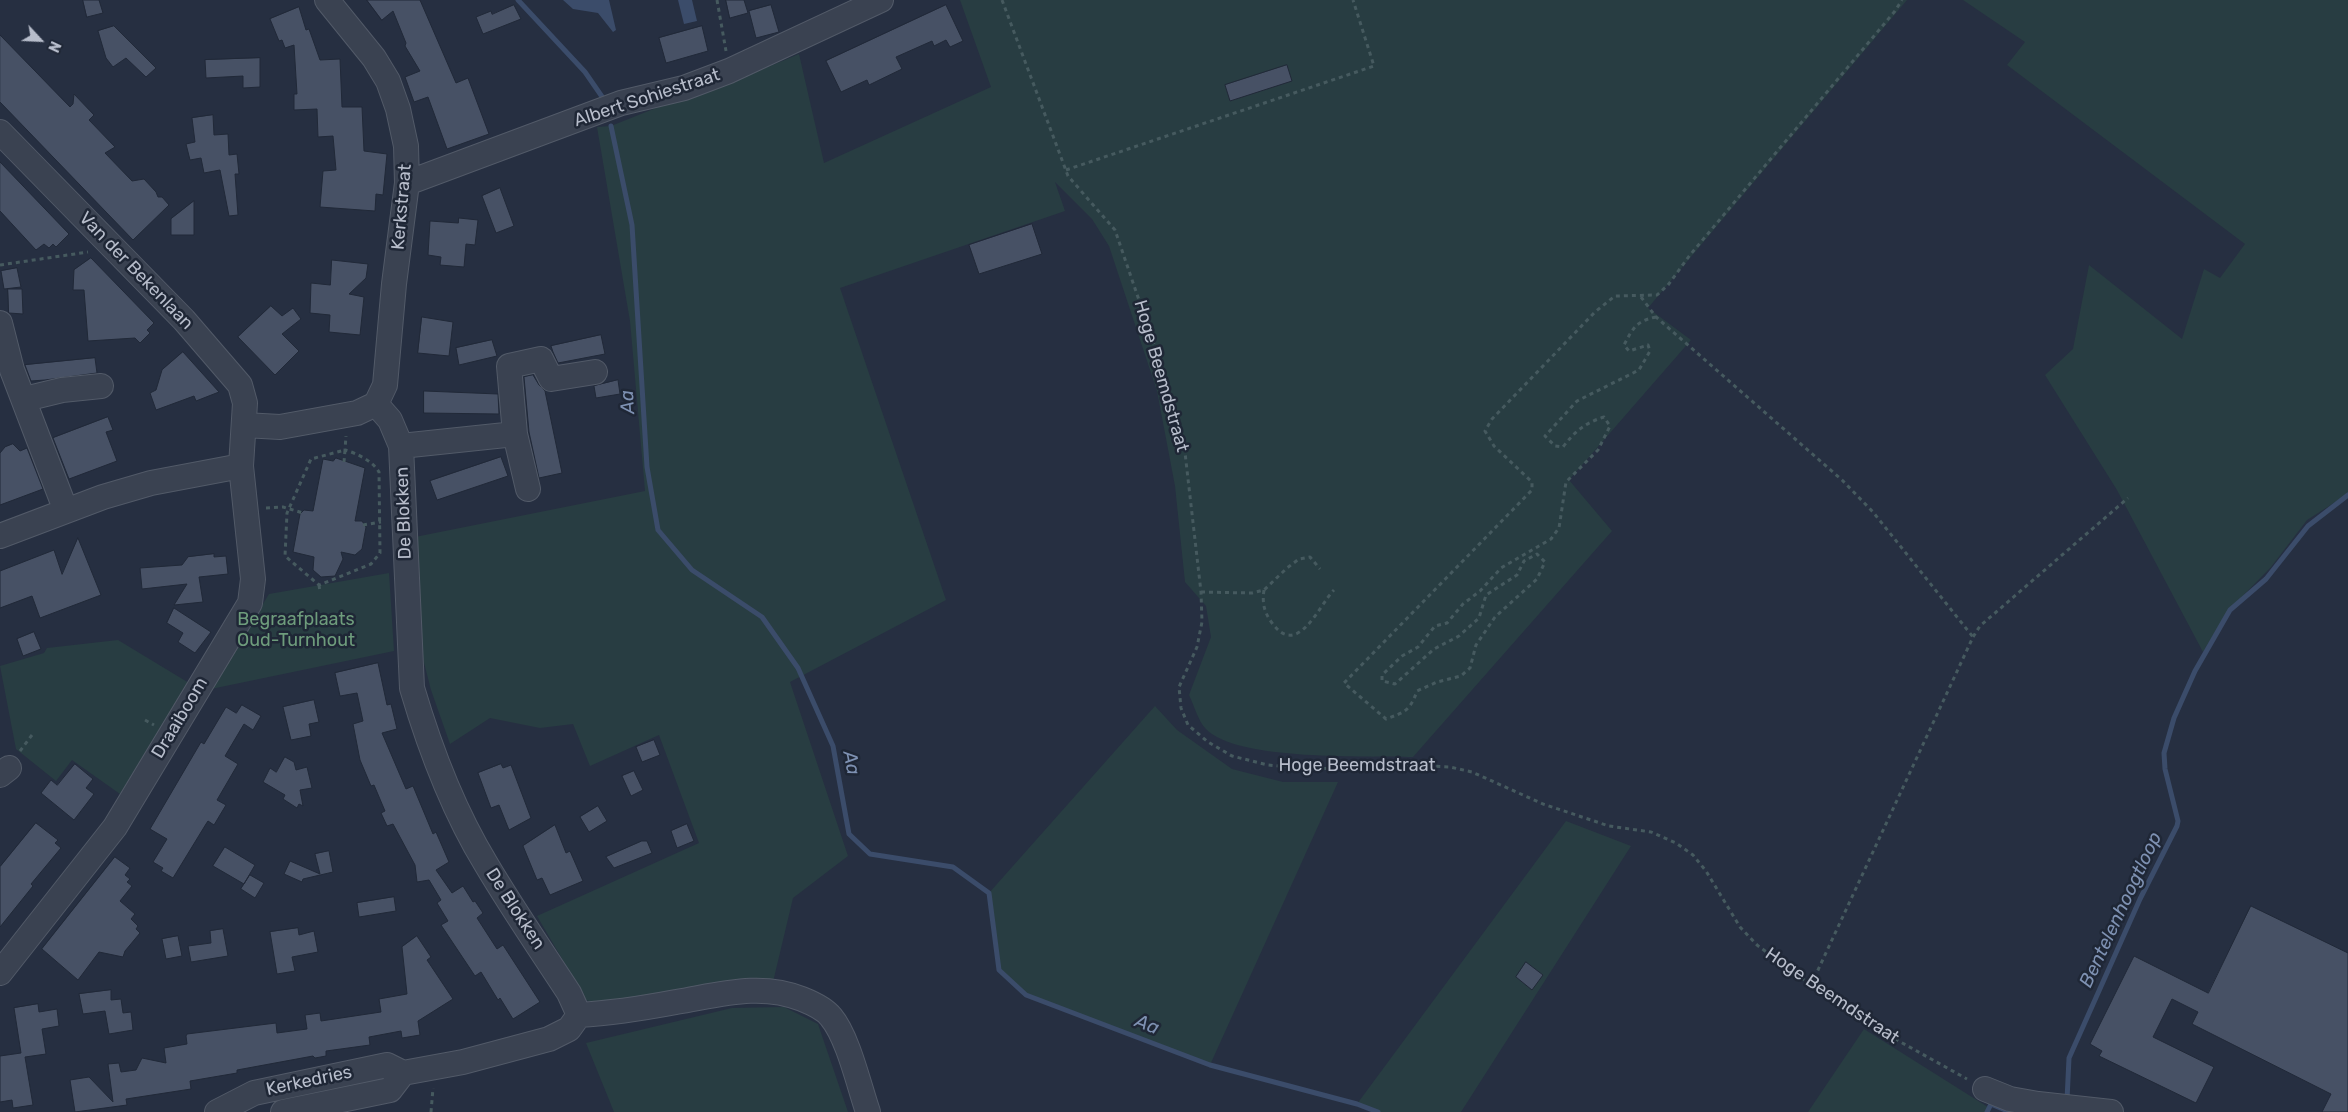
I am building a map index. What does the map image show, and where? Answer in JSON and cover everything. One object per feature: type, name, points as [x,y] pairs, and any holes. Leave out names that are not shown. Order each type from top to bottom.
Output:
[{"type":"street","name":"Kerkstraat","points":[[326,0],[368,50],[388,81],[398,109],[406,146],[407,183],[394,284],[385,385],[376,404]]},
{"type":"street","name":"Albert Sohiestraat","points":[[407,183],[621,103],[684,88],[729,72],[881,0]]},
{"type":"street","name":"Van der Bekenlaan","points":[[0,132],[184,320],[240,385],[245,403],[244,425]]},
{"type":"street","points":[[0,323],[12,370],[25,399],[66,511]]},
{"type":"street","points":[[528,489],[515,434],[509,366],[541,359],[551,379],[595,372]]},
{"type":"street","points":[[25,399],[62,390],[101,386]]},
{"type":"street","points":[[244,425],[280,427],[357,414],[376,404],[390,420],[401,446],[515,434]]},
{"type":"street","name":"Draaiboom","points":[[0,973],[115,827],[250,603],[252,579],[240,466],[244,425]]},
{"type":"street","name":"De Blokken","points":[[401,446],[412,688],[423,725],[447,788],[485,863],[569,993],[579,1015]]},
{"type":"street","points":[[0,536],[66,511],[151,483],[240,466]]},
{"type":"street","points":[[579,1015],[630,1010],[718,992],[754,989],[786,992],[811,1002],[831,1016],[842,1037],[868,1112]]},
{"type":"street","name":"Kerkedries","points":[[218,1112],[254,1093],[387,1065],[403,1073],[463,1062],[549,1039],[569,1029],[579,1015]]},
{"type":"street","name":"Kerkedries","points":[[283,1112],[390,1090],[403,1073]]},
{"type":"street","points":[[1985,1089],[2010,1099],[2111,1112]]},
{"type":"path","points":[[718,0],[729,72]]},
{"type":"path","name":"Hoge Beemdstraat","points":[[1002,0],[1068,176],[1115,230],[1154,344],[1184,444],[1201,592],[1202,622],[1198,647],[1179,687],[1181,708],[1188,724],[1208,742],[1232,756],[1268,766],[1311,769],[1407,765],[1450,767],[1472,772],[1543,804],[1609,826],[1651,832],[1676,843],[1693,855],[1706,871],[1740,927],[1757,945],[1811,985],[1897,1040],[1985,1089]]},
{"type":"path","points":[[1066,170],[1374,66],[1353,0]]},
{"type":"path","points":[[1656,317],[1643,320],[1634,328],[1624,345],[1629,351],[1648,345],[1650,351],[1639,370],[1577,401],[1544,436],[1555,446],[1563,447],[1577,429],[1591,421],[1604,417],[1610,426],[1598,450],[1566,482],[1558,528],[1551,539],[1501,568],[1480,591],[1463,604],[1447,623],[1435,626],[1418,647],[1402,656],[1382,675],[1382,681],[1395,684],[1434,649],[1459,636],[1479,618],[1486,594],[1517,575],[1524,561],[1537,554],[1545,562],[1537,579],[1494,617],[1476,645],[1470,668],[1461,676],[1437,682],[1417,691],[1406,712],[1386,719],[1344,684],[1532,490],[1532,482],[1494,446],[1485,431],[1492,418],[1594,312],[1614,296],[1657,295],[1668,285],[1690,255],[1896,11],[1902,0]]},
{"type":"path","points":[[0,265],[93,252],[107,241]]},
{"type":"path","points":[[1640,296],[1656,317],[1842,480],[1880,520],[1973,637]]},
{"type":"path","points":[[344,462],[347,415]]},
{"type":"path","points":[[319,585],[371,564],[380,553],[379,472],[377,468],[355,453],[345,450],[311,459],[289,508],[285,556],[319,585],[320,592]]},
{"type":"path","points":[[1811,985],[1973,637],[1980,626],[2128,498]]},
{"type":"path","points":[[245,511],[289,508],[303,513]]},
{"type":"path","points":[[1201,592],[1252,593],[1264,590],[1287,568],[1300,559],[1310,557],[1320,569]]},
{"type":"path","points":[[1264,590],[1264,610],[1269,619],[1282,633],[1293,635],[1303,632],[1334,590]]},
{"type":"green space","points":[[960,0],[1907,0],[1648,308],[1691,340],[1569,480],[1612,531],[1413,757],[1304,755],[1273,752],[1245,747],[1222,739],[1206,729],[1201,722],[1189,695],[1211,637],[1206,606],[1185,582],[1175,486],[1157,391],[1109,246],[1092,219],[1055,182],[1065,211],[840,288],[946,600],[790,682],[848,856],[793,898],[773,982],[597,1004],[586,1000],[537,916],[699,843],[659,735],[590,766],[573,724],[540,728],[490,718],[450,744],[431,690],[420,647],[415,537],[645,491],[630,321],[597,127],[611,126],[716,84],[718,88],[799,54],[824,163],[991,87]]},
{"type":"green space","points":[[1963,0],[2348,0],[2348,494],[2307,520],[2271,567],[2228,611],[2203,652],[2117,490],[2045,375],[2073,349],[2089,265],[2182,339],[2204,269],[2220,278],[2245,244],[2007,65],[2025,42]]},
{"type":"green space","name":"Begraafplaats Oud-Turnhout","points":[[389,573],[394,651],[211,689],[269,594]]},
{"type":"green space","points":[[118,640],[189,683],[120,794],[72,760],[56,781],[16,749],[0,666],[44,653],[47,648]]},
{"type":"green space","points":[[1155,706],[1177,730],[1232,769],[1283,782],[1338,782],[1210,1065],[1026,995],[999,970],[989,893]]},
{"type":"green space","points":[[1566,821],[1631,846],[1461,1112],[1378,1112],[1357,1104]]},
{"type":"green space","points":[[784,1007],[818,1024],[848,1112],[614,1112],[586,1043],[732,1008]]},
{"type":"green space","points":[[1864,1029],[1991,1109],[1990,1112],[1808,1112]]},
{"type":"water","points":[[563,0],[609,0],[616,30],[613,32],[598,13],[573,9]]},
{"type":"water","points":[[678,0],[692,0],[697,21],[684,24]]},
{"type":"building","points":[[83,0],[99,0],[103,13],[87,17]]},
{"type":"building","points":[[367,0],[420,0],[456,83],[468,78],[489,134],[447,149],[428,97],[414,102],[405,77],[420,71],[405,46],[406,43],[393,11],[382,20]]},
{"type":"building","points":[[726,0],[744,0],[748,13],[730,18]]},
{"type":"building","points":[[514,5],[521,19],[483,34],[476,17],[491,11],[492,14]]},
{"type":"building","points":[[771,5],[779,32],[756,38],[749,11]]},
{"type":"building","points":[[946,5],[963,41],[950,47],[946,40],[934,46],[932,41],[896,57],[902,69],[869,85],[867,80],[841,92],[826,61]]},
{"type":"building","points":[[299,7],[306,30],[309,29],[320,60],[340,59],[342,107],[362,107],[364,151],[387,154],[383,195],[376,194],[375,211],[320,207],[323,171],[336,170],[333,136],[318,137],[317,109],[294,110],[294,94],[297,94],[294,45],[285,48],[282,40],[279,41],[270,19]]},
{"type":"building","points":[[114,26],[156,68],[146,77],[126,58],[113,67],[106,58],[98,31]]},
{"type":"building","points":[[702,26],[708,51],[666,63],[659,38]]},
{"type":"building","points":[[0,35],[70,107],[73,104],[74,94],[94,115],[89,120],[115,147],[105,153],[132,181],[144,179],[158,197],[162,197],[169,205],[133,240],[0,102]]},
{"type":"building","points":[[260,58],[260,87],[243,88],[243,76],[206,78],[205,60]]},
{"type":"building","points":[[1287,65],[1292,81],[1230,101],[1225,85]]},
{"type":"building","points":[[213,115],[214,135],[228,134],[229,155],[237,154],[239,174],[235,174],[238,215],[229,216],[220,170],[204,173],[201,158],[190,160],[186,144],[195,142],[192,118]]},
{"type":"building","points":[[0,162],[69,234],[56,247],[53,244],[49,248],[44,244],[36,250],[0,211]]},
{"type":"building","points":[[500,188],[514,226],[496,233],[482,196]]},
{"type":"building","points":[[194,201],[194,235],[171,235],[171,219]]},
{"type":"building","points":[[459,218],[478,220],[475,245],[466,244],[464,267],[440,265],[441,257],[428,255],[430,221],[458,223]]},
{"type":"building","points":[[1032,224],[1042,254],[979,274],[969,245]]},
{"type":"building","points":[[91,258],[154,323],[147,330],[150,333],[140,343],[135,338],[88,341],[84,290],[73,290],[74,270]]},
{"type":"building","points":[[332,260],[368,264],[366,278],[349,294],[364,297],[360,335],[329,332],[330,315],[310,313],[311,283],[330,285]]},
{"type":"building","points":[[17,268],[21,287],[4,289],[1,271]]},
{"type":"building","points":[[8,289],[22,289],[23,314],[9,313]]},
{"type":"building","points":[[271,306],[282,316],[293,308],[301,319],[282,334],[299,351],[275,375],[238,337]]},
{"type":"building","points":[[422,317],[453,322],[449,356],[418,353]]},
{"type":"building","points":[[601,335],[605,354],[558,363],[551,346]]},
{"type":"building","points":[[492,340],[497,356],[459,365],[456,348]]},
{"type":"building","points":[[183,352],[219,392],[196,401],[194,396],[156,410],[150,393],[156,390],[162,370]]},
{"type":"building","points":[[95,358],[97,373],[45,380],[31,381],[25,365]]},
{"type":"building","points":[[533,375],[545,391],[562,473],[539,478],[529,432],[524,377]]},
{"type":"building","points":[[618,380],[620,394],[596,398],[594,386]]},
{"type":"building","points":[[424,391],[498,394],[499,414],[424,413]]},
{"type":"building","points":[[108,417],[113,430],[106,432],[117,461],[69,479],[53,438]]},
{"type":"building","points":[[13,444],[20,451],[27,448],[43,489],[0,505],[0,453],[5,447]]},
{"type":"building","points":[[501,457],[508,476],[437,500],[430,481]]},
{"type":"building","points":[[336,458],[365,468],[355,521],[362,521],[366,527],[362,549],[355,555],[341,552],[343,559],[335,576],[321,577],[313,570],[314,557],[293,552],[300,514],[304,510],[313,511],[323,459],[333,461]]},
{"type":"building","points":[[78,538],[101,595],[40,618],[32,596],[0,608],[0,571],[54,550],[62,574]]},
{"type":"building","points":[[214,554],[214,557],[226,556],[228,574],[199,577],[203,602],[174,605],[187,584],[142,589],[140,568],[182,565],[188,557]]},
{"type":"building","points":[[174,608],[211,632],[195,653],[178,642],[183,633],[167,623]]},
{"type":"building","points":[[34,632],[41,649],[23,656],[17,639]]},
{"type":"building","points":[[378,663],[387,705],[391,704],[397,729],[382,733],[406,789],[413,786],[433,834],[436,832],[449,862],[436,870],[452,893],[463,886],[473,902],[475,901],[483,913],[477,918],[497,949],[503,945],[540,1002],[513,1019],[500,998],[498,1000],[481,972],[475,976],[441,925],[448,921],[437,903],[441,900],[429,880],[417,882],[415,865],[393,824],[387,826],[381,813],[385,811],[374,785],[371,786],[360,760],[353,724],[363,721],[357,693],[340,696],[335,673]]},
{"type":"building","points":[[314,700],[319,722],[309,724],[311,736],[291,740],[283,707]]},
{"type":"building","points":[[242,705],[261,716],[253,730],[244,724],[225,756],[238,764],[217,800],[226,805],[214,825],[208,821],[173,878],[161,871],[163,868],[153,862],[167,839],[150,829],[201,742],[204,744],[226,707],[236,713]]},
{"type":"building","points":[[654,740],[660,755],[642,762],[636,747]]},
{"type":"building","points":[[285,757],[294,762],[296,770],[307,767],[312,788],[300,790],[303,806],[299,804],[297,808],[283,799],[285,795],[263,782],[270,768],[276,772]]},
{"type":"building","points":[[75,764],[93,779],[86,788],[94,794],[74,820],[41,793],[51,780],[57,785]]},
{"type":"building","points":[[501,764],[503,768],[511,765],[531,818],[509,830],[499,805],[491,808],[478,773]]},
{"type":"building","points":[[634,771],[643,790],[631,796],[622,776]]},
{"type":"building","points":[[598,806],[607,821],[589,832],[580,817]]},
{"type":"building","points":[[36,823],[58,840],[55,843],[61,848],[31,884],[33,886],[0,927],[0,867]]},
{"type":"building","points":[[687,824],[694,841],[677,848],[671,831]]},
{"type":"building","points":[[555,825],[566,853],[570,851],[583,881],[550,895],[542,878],[537,880],[523,846]]},
{"type":"building","points":[[642,841],[647,841],[652,853],[614,868],[606,857]]},
{"type":"building","points":[[225,847],[255,865],[244,884],[213,866]]},
{"type":"building","points":[[329,851],[333,872],[303,879],[302,882],[284,874],[290,861],[320,874],[315,854]]},
{"type":"building","points":[[115,857],[130,868],[125,875],[130,879],[127,882],[132,886],[120,901],[135,914],[131,919],[138,926],[136,929],[140,933],[125,951],[123,957],[99,952],[78,980],[42,949]]},
{"type":"building","points":[[250,875],[264,883],[255,898],[241,889]]},
{"type":"building","points":[[394,897],[396,911],[359,917],[357,903]]},
{"type":"building","points":[[2251,906],[2348,953],[2348,1112],[2322,1112],[2331,1094],[2192,1024],[2198,1012],[2172,999],[2153,1037],[2214,1067],[2196,1103],[2099,1056],[2102,1051],[2090,1044],[2134,956],[2208,993]]},
{"type":"building","points":[[298,928],[299,935],[314,931],[318,952],[292,957],[295,971],[277,974],[270,932]]},
{"type":"building","points":[[223,929],[228,956],[191,962],[188,946],[211,943],[210,931]]},
{"type":"building","points":[[178,936],[182,956],[166,959],[162,939]]},
{"type":"building","points":[[417,936],[431,957],[427,960],[453,999],[418,1021],[420,1035],[402,1038],[401,1031],[369,1037],[370,1045],[326,1051],[326,1056],[315,1058],[313,1056],[237,1070],[237,1073],[190,1081],[191,1089],[126,1099],[127,1105],[75,1112],[70,1080],[89,1077],[113,1102],[108,1064],[119,1063],[121,1072],[136,1070],[142,1058],[166,1063],[164,1048],[187,1044],[187,1034],[276,1023],[277,1033],[307,1029],[305,1015],[320,1013],[321,1021],[381,1012],[379,999],[407,994],[402,947]]},
{"type":"building","points":[[1526,962],[1543,975],[1532,990],[1516,977]]},
{"type":"building","points":[[111,990],[111,1000],[121,999],[123,1013],[131,1012],[133,1030],[109,1034],[105,1011],[83,1014],[79,994]]},
{"type":"building","points":[[38,1004],[39,1012],[57,1009],[59,1026],[42,1029],[46,1054],[25,1057],[33,1105],[13,1108],[12,1100],[0,1102],[0,1056],[21,1053],[14,1008]]},
{"type":"waterway","name":"Aa","points":[[518,0],[585,72],[605,101]]},
{"type":"waterway","name":"Aa","points":[[611,126],[632,225],[647,467],[658,530],[692,570],[762,617],[798,668],[833,746],[849,834],[870,854],[953,867],[989,893],[999,970],[1026,995],[1210,1065],[1357,1104],[1378,1112]]},
{"type":"waterway","name":"Bentelenhoogtloop","points":[[2067,1100],[2069,1058],[2140,899],[2177,826],[2178,821],[2165,769],[2164,753],[2174,718],[2195,671],[2230,610],[2266,579],[2308,526],[2348,495]]},
{"type":"waterway","name":"Bentelenhoogtloop","points":[[1987,1112],[1991,1104],[2010,1112]]}]
